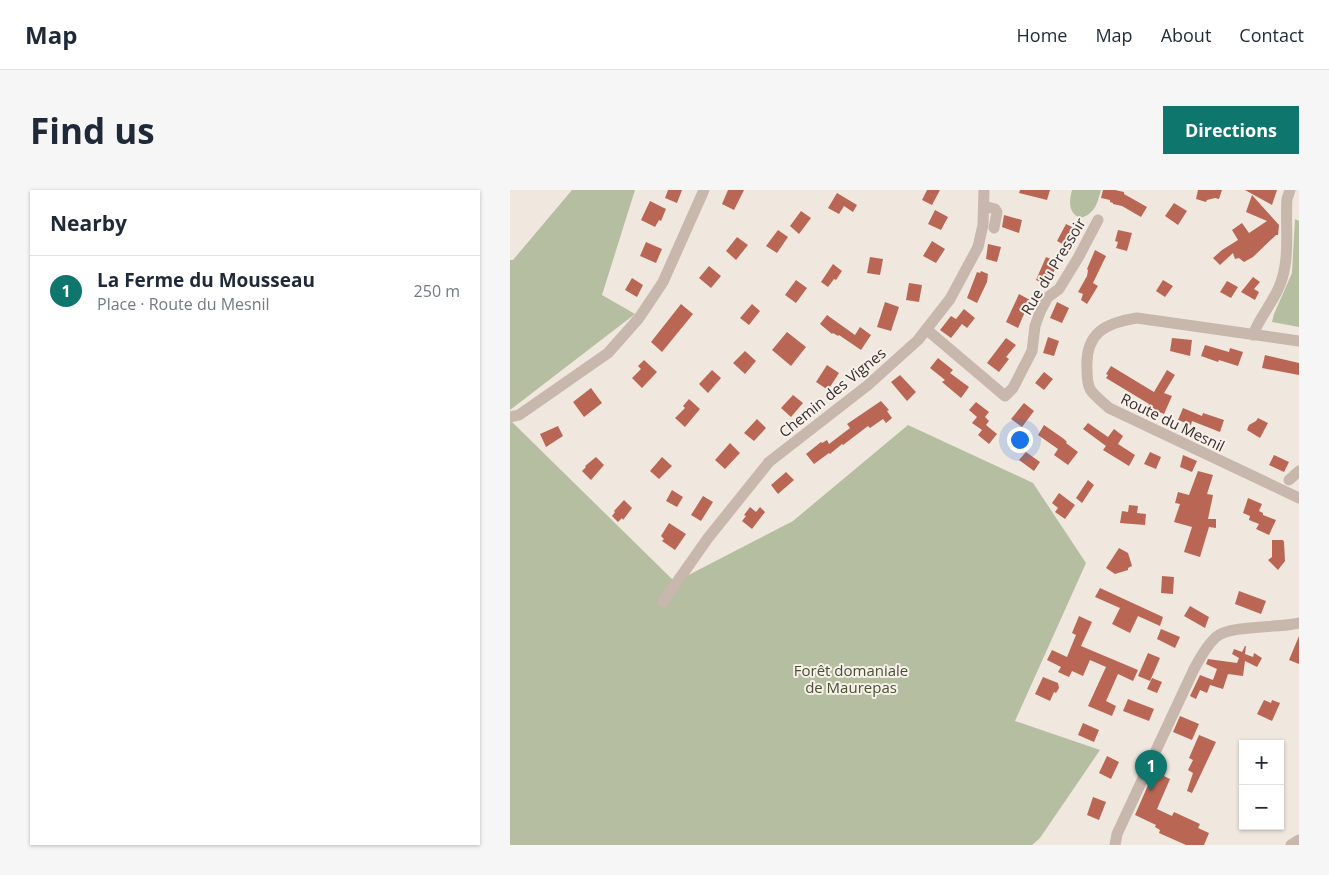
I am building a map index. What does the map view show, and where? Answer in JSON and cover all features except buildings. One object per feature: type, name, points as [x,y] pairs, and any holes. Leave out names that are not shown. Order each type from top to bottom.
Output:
[{"type":"street","points":[[510,417],[519,415],[608,353],[639,318],[662,282],[704,190]]},
{"type":"street","name":"Chemin des Vignes","points":[[663,602],[708,538],[769,462],[868,385],[918,340],[950,299],[978,247],[976,236],[984,206],[984,190]]},
{"type":"street","points":[[1253,335],[1256,325],[1280,286],[1286,263],[1287,199],[1290,190]]},
{"type":"street","points":[[984,206],[997,212],[994,228]]},
{"type":"street","name":"Rue du Pressoir","points":[[926,329],[1005,396],[1013,388],[1032,351],[1035,326],[1040,312],[1048,297],[1059,289],[1098,220]]},
{"type":"street","name":"Route du Mesnil","points":[[1299,341],[1137,318],[1116,321],[1100,331],[1086,356],[1087,380],[1090,389],[1109,408],[1299,498]]},
{"type":"street","points":[[1290,480],[1299,471]]},
{"type":"street","points":[[1115,845],[1118,834],[1162,735],[1201,655],[1217,636],[1236,630],[1299,623]]},
{"type":"street","points":[[1124,845],[1123,837],[1131,806]]},
{"type":"street","points":[[1291,845],[1299,840]]},
{"type":"green space","points":[[572,190],[635,190],[602,295],[635,314],[510,410],[510,260],[513,260]]},
{"type":"green space","points":[[1072,190],[1101,190],[1097,204],[1089,214],[1080,218],[1073,213],[1070,203]]},
{"type":"green space","points":[[1295,219],[1299,221],[1299,327],[1272,322],[1292,273]]},
{"type":"green space","name":"Forêt domaniale de Maurepas","points":[[510,420],[675,582],[793,521],[908,425],[1033,483],[1086,563],[1015,721],[1100,750],[1040,838],[1032,845],[510,845]]},
{"type":"place","name":"La Ferme du Mousseau","points":[[1151,791]]}]
